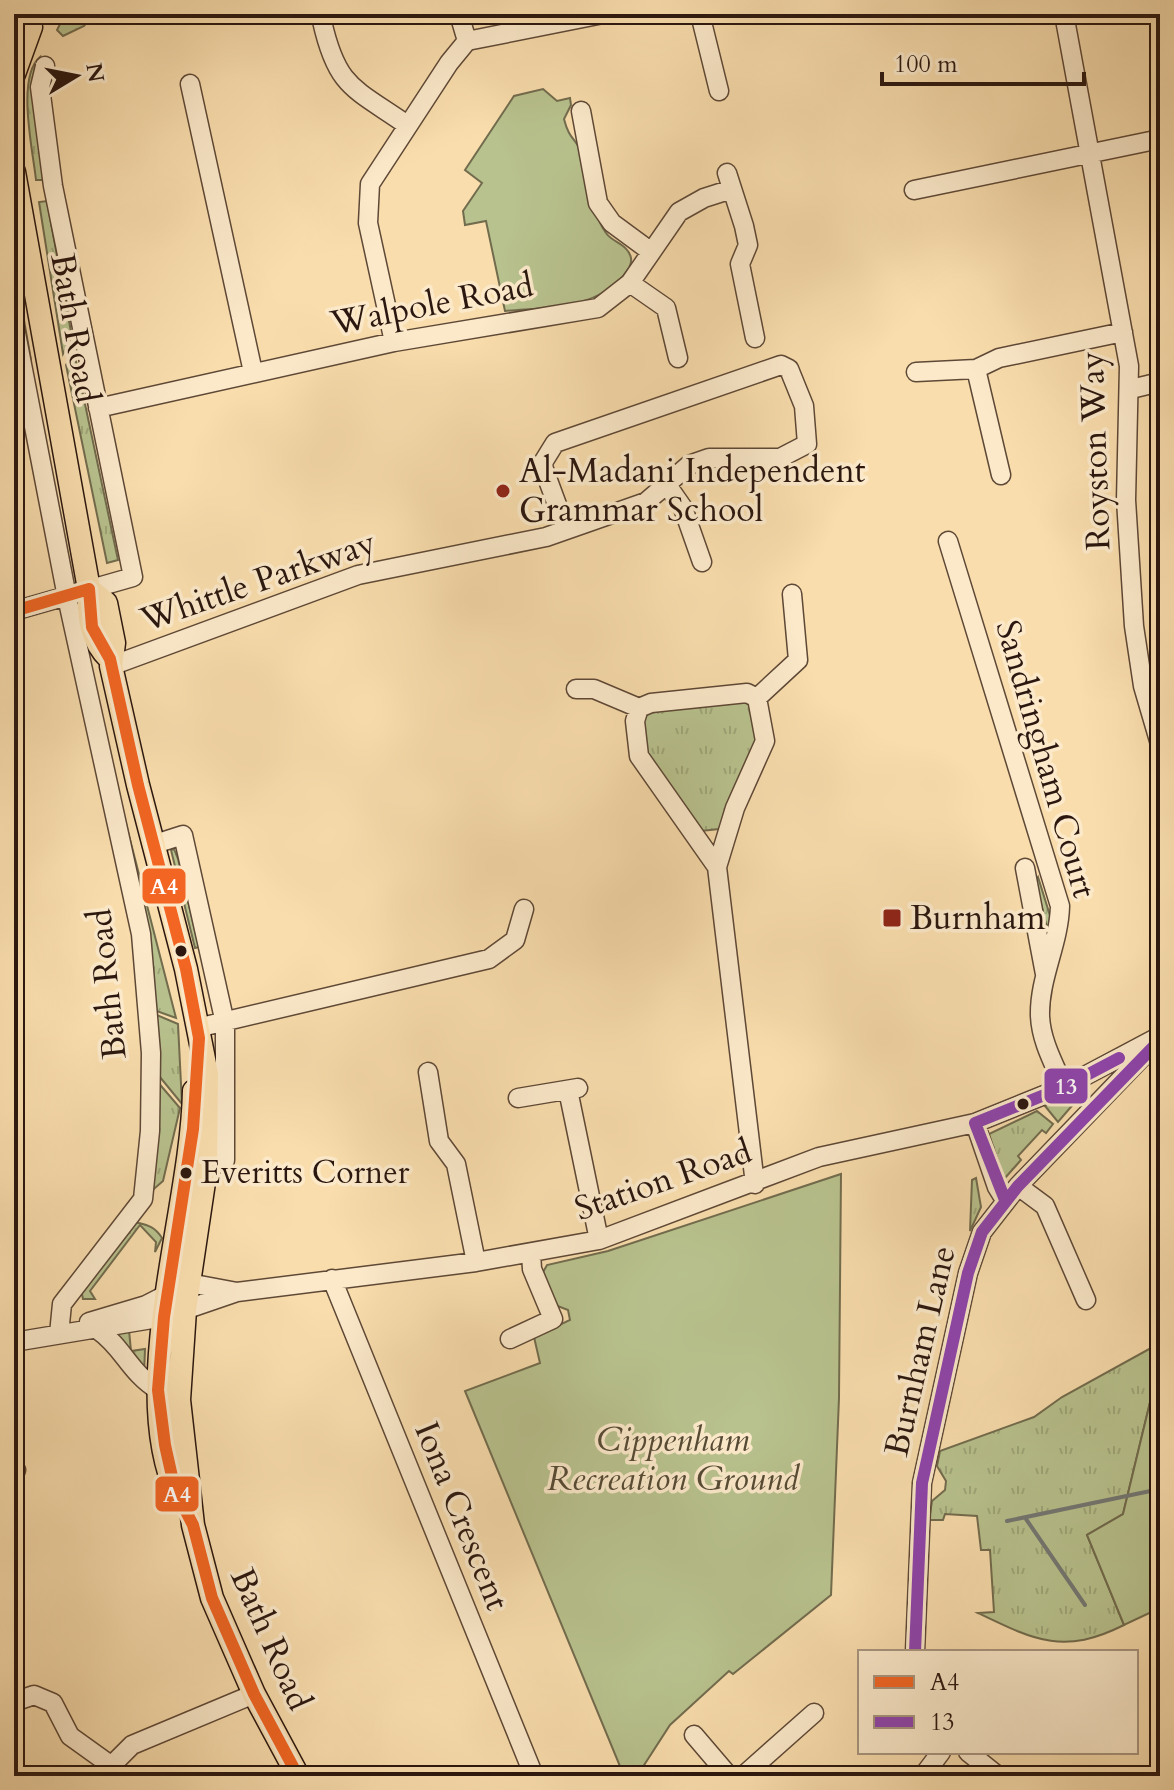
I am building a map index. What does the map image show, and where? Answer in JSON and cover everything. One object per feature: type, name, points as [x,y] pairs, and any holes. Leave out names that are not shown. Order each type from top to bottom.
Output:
[{"type":"main road","points":[[14,74],[28,27]]},
{"type":"main road","name":"Bath Road","points":[[14,172],[89,589],[88,607],[95,645],[110,663],[186,969],[207,1074],[206,1169],[189,1283],[172,1308],[193,1525],[212,1598],[254,1694],[298,1776]]},
{"type":"main road","name":"Bath Road","points":[[193,1525],[175,1490],[158,1390],[172,1308],[193,1129],[198,1033]]},
{"type":"street","points":[[459,14],[467,41]]},
{"type":"street","points":[[394,342],[368,223],[370,184],[407,125],[467,41],[603,14]]},
{"type":"street","points":[[700,14],[719,91]]},
{"type":"street","name":"Royston Way","points":[[1064,14],[1131,389],[1126,500],[1134,626],[1143,686],[1160,744]]},
{"type":"street","points":[[321,16],[331,60],[346,83],[407,125]]},
{"type":"street","points":[[14,611],[133,577],[53,186],[40,87],[45,66]]},
{"type":"street","points":[[191,84],[253,372]]},
{"type":"street","points":[[577,122],[598,203],[612,223],[650,251]]},
{"type":"street","points":[[914,190],[1160,139]]},
{"type":"street","name":"Walpole Road","points":[[98,408],[394,342],[598,308],[630,283],[679,212],[730,181],[748,245],[740,264],[755,338]]},
{"type":"street","points":[[630,283],[666,308],[678,358]]},
{"type":"street","name":"Bath Road","points":[[14,323],[67,597],[141,934],[151,1053],[150,1131],[143,1199],[62,1304],[64,1333]]},
{"type":"street","points":[[916,372],[976,369],[999,358],[1123,332]]},
{"type":"street","name":"Whittle Parkway","points":[[110,663],[358,575],[546,537],[646,502],[689,465],[709,458],[780,458],[807,444],[804,406],[789,369],[781,365],[555,443],[542,464],[566,529]]},
{"type":"street","points":[[976,369],[1001,475]]},
{"type":"street","points":[[1131,389],[1160,382]]},
{"type":"street","points":[[667,485],[683,508],[702,562]]},
{"type":"street","name":"Sandringham Court","points":[[948,541],[1060,906],[1060,932],[1046,976],[1040,1014],[1042,1032],[1064,1087]]},
{"type":"street","points":[[757,698],[798,660],[792,594]]},
{"type":"street","points":[[576,689],[594,689],[639,708],[651,703],[747,693],[757,698]]},
{"type":"street","points":[[755,1184],[717,867],[735,808],[765,741],[757,698]]},
{"type":"street","points":[[639,708],[635,721],[639,756],[717,867]]},
{"type":"street","points":[[155,844],[183,835],[225,1023],[225,1160],[206,1169]]},
{"type":"street","points":[[1025,868],[1046,976]]},
{"type":"street","points":[[198,1033],[225,1023],[489,959],[515,940],[524,909]]},
{"type":"street","name":"Station Road","points":[[172,1308],[237,1292],[476,1262],[599,1240],[847,1149],[929,1135],[975,1123],[1064,1087],[1160,1038]]},
{"type":"street","name":"Burnham Lane","points":[[915,1650],[922,1483],[968,1273],[982,1232],[1012,1193],[1160,1038]]},
{"type":"street","points":[[428,1072],[439,1141],[456,1164],[476,1262]]},
{"type":"street","points":[[1095,1072],[1112,1086]]},
{"type":"street","points":[[518,1098],[574,1089],[599,1240]]},
{"type":"street","points":[[975,1123],[997,1187],[1045,1206],[1086,1300]]},
{"type":"street","points":[[510,1339],[553,1319],[532,1269],[531,1253]]},
{"type":"street","name":"Iona Crescent","points":[[332,1279],[534,1776]]},
{"type":"street","name":"Station Road","points":[[189,1283],[237,1292]]},
{"type":"street","points":[[64,1333],[95,1319],[172,1308]]},
{"type":"street","points":[[14,1342],[98,1330],[172,1308]]},
{"type":"street","points":[[98,1330],[118,1349],[138,1377],[158,1390]]},
{"type":"street","points":[[14,1702],[34,1695],[53,1703],[70,1736],[105,1770],[132,1745],[254,1694]]},
{"type":"street","points":[[743,1776],[809,1723]]},
{"type":"street","points":[[694,1735],[729,1776]]},
{"type":"street","points":[[923,1776],[940,1754]]},
{"type":"street","points":[[970,1754],[998,1776]]},
{"type":"green space","points":[[65,14],[94,14],[84,26],[63,36],[57,30]]},
{"type":"green space","points":[[40,57],[34,88],[44,180],[36,180],[27,97],[33,67]]},
{"type":"green space","points":[[543,89],[557,101],[570,98],[571,105],[564,119],[585,161],[596,213],[606,233],[627,250],[631,263],[612,286],[585,301],[505,311],[486,221],[465,225],[463,211],[482,183],[465,170],[514,96]]},
{"type":"green space","points":[[47,201],[72,337],[63,354],[39,202]]},
{"type":"green space","points":[[14,263],[31,360],[31,386],[14,306]]},
{"type":"green space","points":[[74,352],[118,560],[107,563],[66,365]]},
{"type":"green space","points":[[743,700],[754,708],[758,738],[719,829],[701,831],[643,752],[641,721],[651,711]]},
{"type":"green space","points":[[109,758],[176,1018],[151,1009]]},
{"type":"green space","points":[[174,849],[199,947],[195,948],[171,850]]},
{"type":"green space","points":[[1038,877],[1052,922],[1048,931],[1035,881]]},
{"type":"green space","points":[[152,1013],[178,1024],[182,1104],[155,1071]]},
{"type":"green space","points":[[156,1080],[180,1108],[163,1181],[147,1195]]},
{"type":"green space","points":[[1089,1086],[1058,1122],[1045,1106]]},
{"type":"green space","points":[[1037,1111],[1053,1124],[1046,1133],[1042,1130],[1018,1156],[1021,1160],[1005,1178],[1001,1176],[986,1139],[989,1134]]},
{"type":"green space","name":"Cippenham Recreation Ground","points":[[841,1174],[839,1398],[831,1595],[733,1674],[729,1671],[670,1725],[637,1776],[624,1776],[465,1391],[540,1363],[534,1337],[570,1320],[568,1310],[555,1305],[542,1274],[547,1265],[608,1251]]},
{"type":"green space","points":[[976,1178],[981,1207],[970,1231],[972,1180]]},
{"type":"green space","points":[[131,1221],[159,1233],[162,1238],[155,1252],[156,1242],[140,1225],[90,1291],[95,1299],[83,1299],[81,1290]]},
{"type":"green space","points":[[129,1330],[131,1351],[145,1349],[144,1375],[113,1335]]},
{"type":"green space","points":[[1160,1343],[1160,1361],[1123,1514],[1087,1535],[1124,1625],[1084,1640],[1050,1641],[1017,1631],[978,1613],[994,1612],[990,1550],[981,1550],[977,1516],[945,1514],[943,1520],[929,1520],[932,1501],[945,1490],[946,1481],[937,1466],[940,1451],[1034,1417],[1062,1397]]},
{"type":"green space","points":[[1160,1361],[1160,1608],[1124,1625],[1087,1535],[1123,1514]]},
{"type":"waterway","points":[[1007,1521],[1160,1489]]},
{"type":"waterway","points":[[1026,1519],[1085,1605]]},
{"type":"transit line","name":"A4","points":[[89,589],[92,627],[110,659],[138,785],[186,969],[199,1038],[193,1129],[164,1317],[158,1390],[165,1445],[175,1490],[193,1525],[212,1598],[254,1694],[298,1776]]},
{"type":"transit line","name":"A4","points":[[14,611],[89,589]]},
{"type":"transit line","name":"13","points":[[915,1650],[922,1483],[968,1273],[982,1232],[1018,1186],[1160,1040]]},
{"type":"transit line","name":"13","points":[[1005,1200],[975,1123],[1064,1087],[1119,1058]]},
{"type":"place","name":"Al-Madani Independent Grammar School","points":[[503,491]]},
{"type":"place","name":"Burnham","points":[[892,918]]},
{"type":"place","name":"Everitts Corner","points":[[186,1173]]}]
